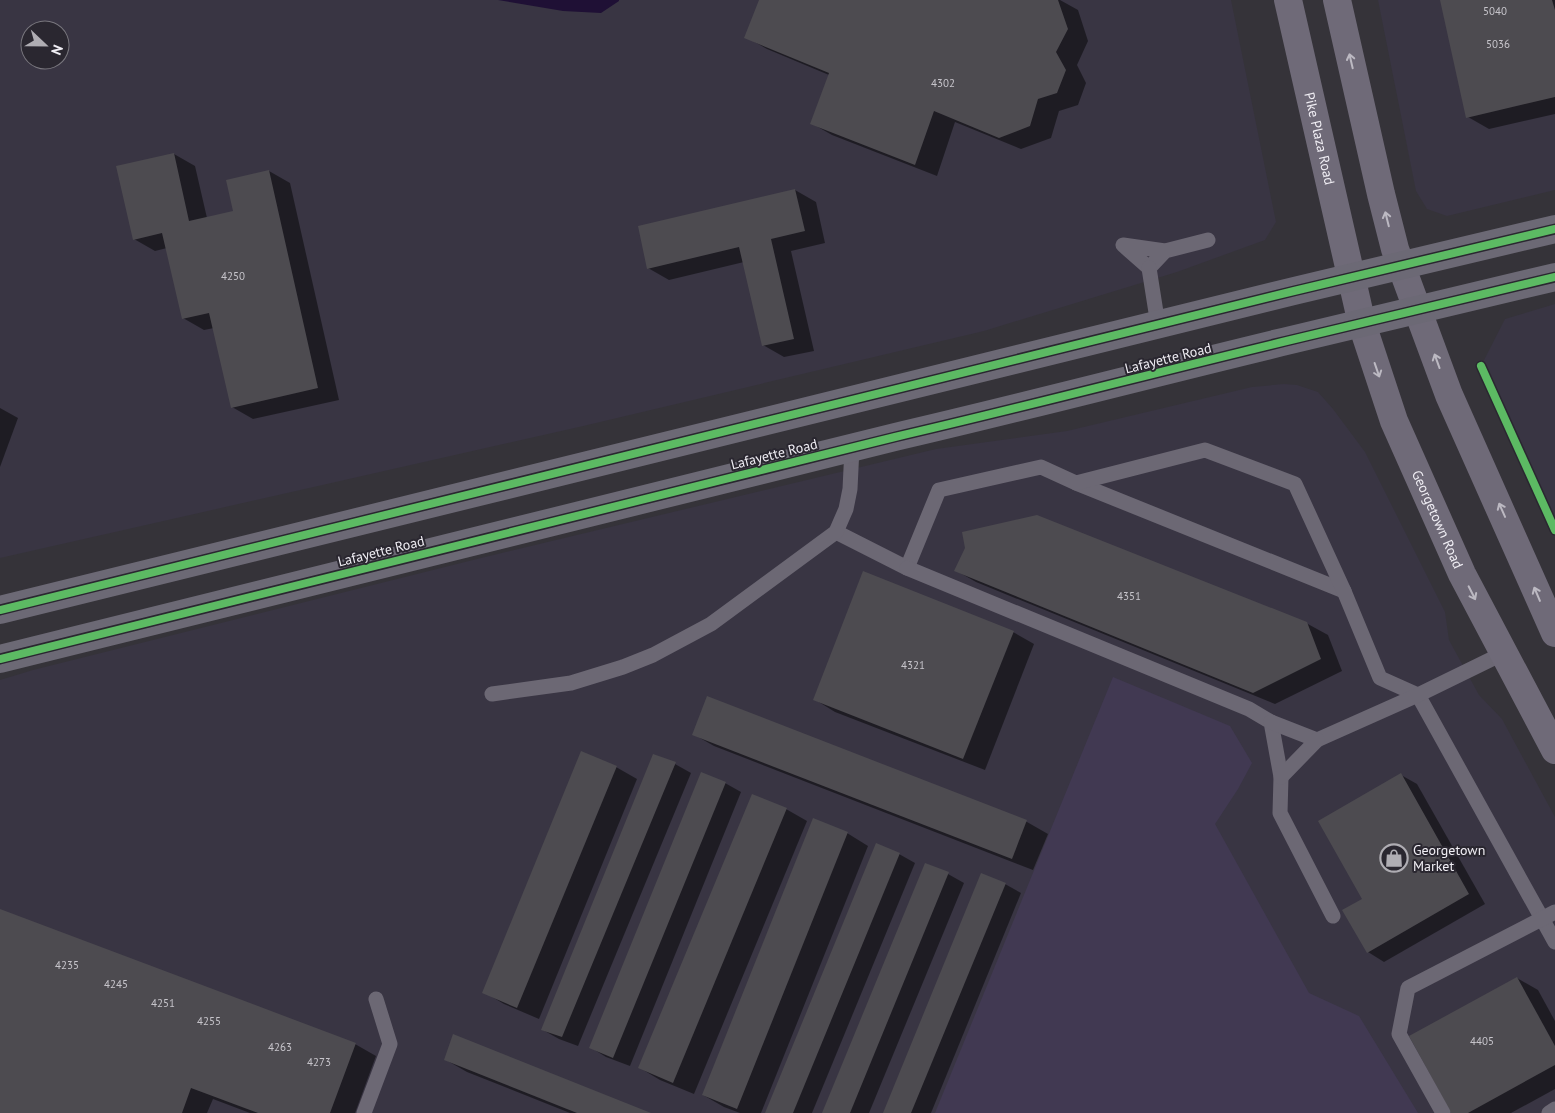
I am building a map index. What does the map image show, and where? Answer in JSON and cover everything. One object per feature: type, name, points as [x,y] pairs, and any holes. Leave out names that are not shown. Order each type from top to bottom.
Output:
[{"type":"main road","name":"Pike Plaza Road","points":[[1288,0],[1351,278]]},
{"type":"main road","points":[[1338,0],[1381,194],[1401,266],[1449,395],[1555,633]]},
{"type":"main road","points":[[0,610],[1555,229]]},
{"type":"main road","name":"Lafayette Road","points":[[0,659],[1555,276]]},
{"type":"main road","name":"Georgetown Road","points":[[1351,278],[1362,324],[1394,421],[1462,574],[1555,750]]},
{"type":"lane","points":[[1158,325],[1149,268],[1124,245],[1165,251],[1208,240]]},
{"type":"lane","points":[[1149,268],[1165,251]]},
{"type":"lane","points":[[492,694],[571,683],[623,667],[653,655],[711,624],[836,532],[846,509],[849,496],[852,448]]},
{"type":"lane","points":[[1076,482],[1205,450],[1295,484],[1344,591],[1380,678],[1418,695],[1549,916],[1555,942]]},
{"type":"lane","points":[[907,568],[940,490],[1042,467],[1344,591]]},
{"type":"lane","points":[[836,532],[907,568],[1249,709],[1271,722],[1317,740]]},
{"type":"lane","points":[[1281,777],[1317,740],[1418,695],[1504,653]]},
{"type":"lane","points":[[1271,722],[1281,777],[1280,813],[1333,916]]},
{"type":"lane","points":[[1443,1113],[1399,1034],[1408,988],[1549,916]]},
{"type":"lane","points":[[364,1113],[390,1044],[376,999]]},
{"type":"lane","points":[[1549,1113],[1555,1109]]},
{"type":"shaded area","points":[[0,0],[1231,0],[1276,222],[1265,240],[1177,272],[984,331],[579,427],[0,558]]},
{"type":"shaded area","points":[[498,0],[619,1],[601,13],[563,11]]},
{"type":"shaded area","points":[[1378,0],[1555,0],[1555,190],[1447,216],[1427,209],[1416,191]]},
{"type":"shaded area","points":[[1555,304],[1555,530],[1481,366],[1505,319]]},
{"type":"shaded area","points":[[1284,384],[1297,385],[1318,392],[1365,452],[1445,612],[1449,640],[1479,695],[1502,719],[1555,817],[1555,1113],[0,1113],[0,680],[33,670],[481,558],[936,449],[1067,431],[1252,387]]},
{"type":"shaded area","points":[[1113,677],[1230,726],[1252,763],[1238,789],[1215,824],[1309,993],[1359,1016],[1418,1113],[935,1113]]},
{"type":"building","points":[[759,0],[1058,0],[1068,29],[1056,52],[1066,70],[1057,93],[1038,99],[1030,126],[999,138],[934,111],[915,165],[810,124],[829,73],[744,38]]},
{"type":"building","points":[[1440,0],[1552,0],[1555,10],[1555,97],[1466,118]]},
{"type":"building","points":[[174,153],[189,221],[233,211],[226,180],[269,170],[318,388],[231,408],[209,313],[182,319],[162,233],[133,240],[116,166]]},
{"type":"building","points":[[795,189],[805,231],[771,239],[794,339],[762,346],[739,247],[647,269],[638,226]]},
{"type":"building","points":[[1037,515],[1307,622],[1321,659],[1253,693],[954,571],[965,548],[962,532]]},
{"type":"building","points":[[863,571],[1014,631],[963,759],[813,700]]},
{"type":"building","points":[[707,696],[1027,820],[1012,859],[692,735]]},
{"type":"building","points":[[581,751],[617,766],[517,1008],[482,993]]},
{"type":"building","points":[[653,754],[676,762],[562,1037],[541,1030]]},
{"type":"building","points":[[701,772],[726,782],[613,1058],[589,1048]]},
{"type":"building","name":"Georgetown Market","points":[[1401,773],[1469,894],[1367,953],[1342,910],[1362,899],[1318,821]]},
{"type":"building","points":[[752,794],[787,808],[673,1083],[638,1068]]},
{"type":"building","points":[[813,818],[848,832],[737,1109],[702,1095]]},
{"type":"building","points":[[876,843],[900,853],[793,1113],[765,1113]]},
{"type":"building","points":[[925,863],[949,872],[850,1113],[822,1113]]},
{"type":"building","points":[[981,873],[1006,883],[911,1113],[883,1113]]},
{"type":"building","points":[[0,909],[356,1043],[330,1113],[258,1113],[191,1088],[182,1113],[0,1113]]},
{"type":"building","points":[[1517,977],[1555,1046],[1555,1065],[1468,1113],[1451,1113],[1409,1036]]},
{"type":"building","points":[[453,1034],[651,1113],[577,1113],[444,1060]]},
{"type":"cycle path","points":[[0,610],[1294,291],[1555,229]]},
{"type":"cycle path","points":[[0,659],[1245,351],[1555,277]]},
{"type":"cycle path","points":[[1481,366],[1555,530]]},
{"type":"place","name":"Georgetown Market","points":[[1394,858]]}]
